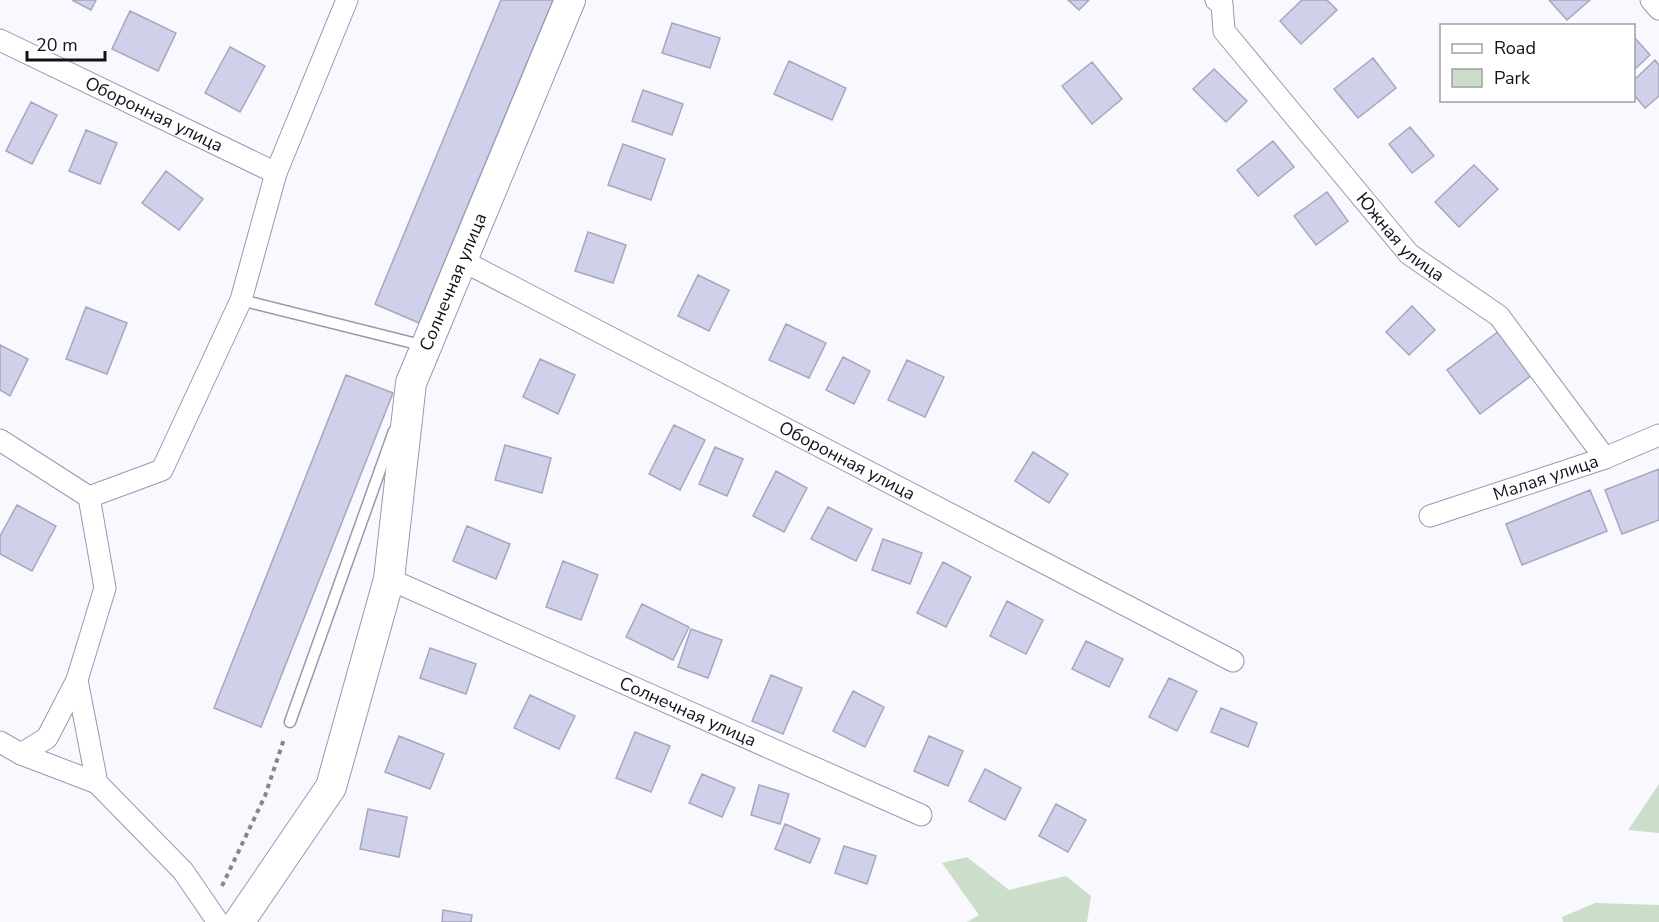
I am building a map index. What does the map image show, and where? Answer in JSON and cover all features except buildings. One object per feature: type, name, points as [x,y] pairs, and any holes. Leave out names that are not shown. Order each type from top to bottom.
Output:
[{"type":"street","points":[[89,497],[162,470],[241,300],[276,173],[347,0]]},
{"type":"street","name":"Солнечная улица","points":[[239,922],[331,787],[389,579],[411,383],[570,0]]},
{"type":"street","points":[[1651,0],[1659,9]]},
{"type":"street","name":"Южная улица","points":[[1221,1],[1224,31],[1410,254],[1499,316],[1605,458]]},
{"type":"street","name":"Оборонная улица","points":[[0,40],[276,173]]},
{"type":"street","name":"Оборонная улица","points":[[461,260],[1233,661]]},
{"type":"street","name":"Малая улица","points":[[1430,516],[1605,458],[1659,435]]},
{"type":"street","points":[[0,440],[89,497],[105,588],[76,680],[47,738],[21,754]]},
{"type":"street","name":"Солнечная улица","points":[[389,579],[921,815]]},
{"type":"street","points":[[76,680],[97,783]]},
{"type":"street","points":[[0,742],[21,754],[97,783],[183,871],[218,922]]},
{"type":"lane","points":[[241,300],[426,346]]},
{"type":"lane","points":[[290,722],[411,383]]},
{"type":"path","points":[[228,871],[265,796],[290,722]]},
{"type":"green space","points":[[1659,784],[1659,833],[1628,830]]},
{"type":"green space","points":[[967,857],[1009,890],[1066,876],[1091,896],[1087,922],[967,922],[979,915],[942,863]]},
{"type":"green space","points":[[1595,903],[1659,905],[1659,922],[1563,922],[1562,917]]}]
